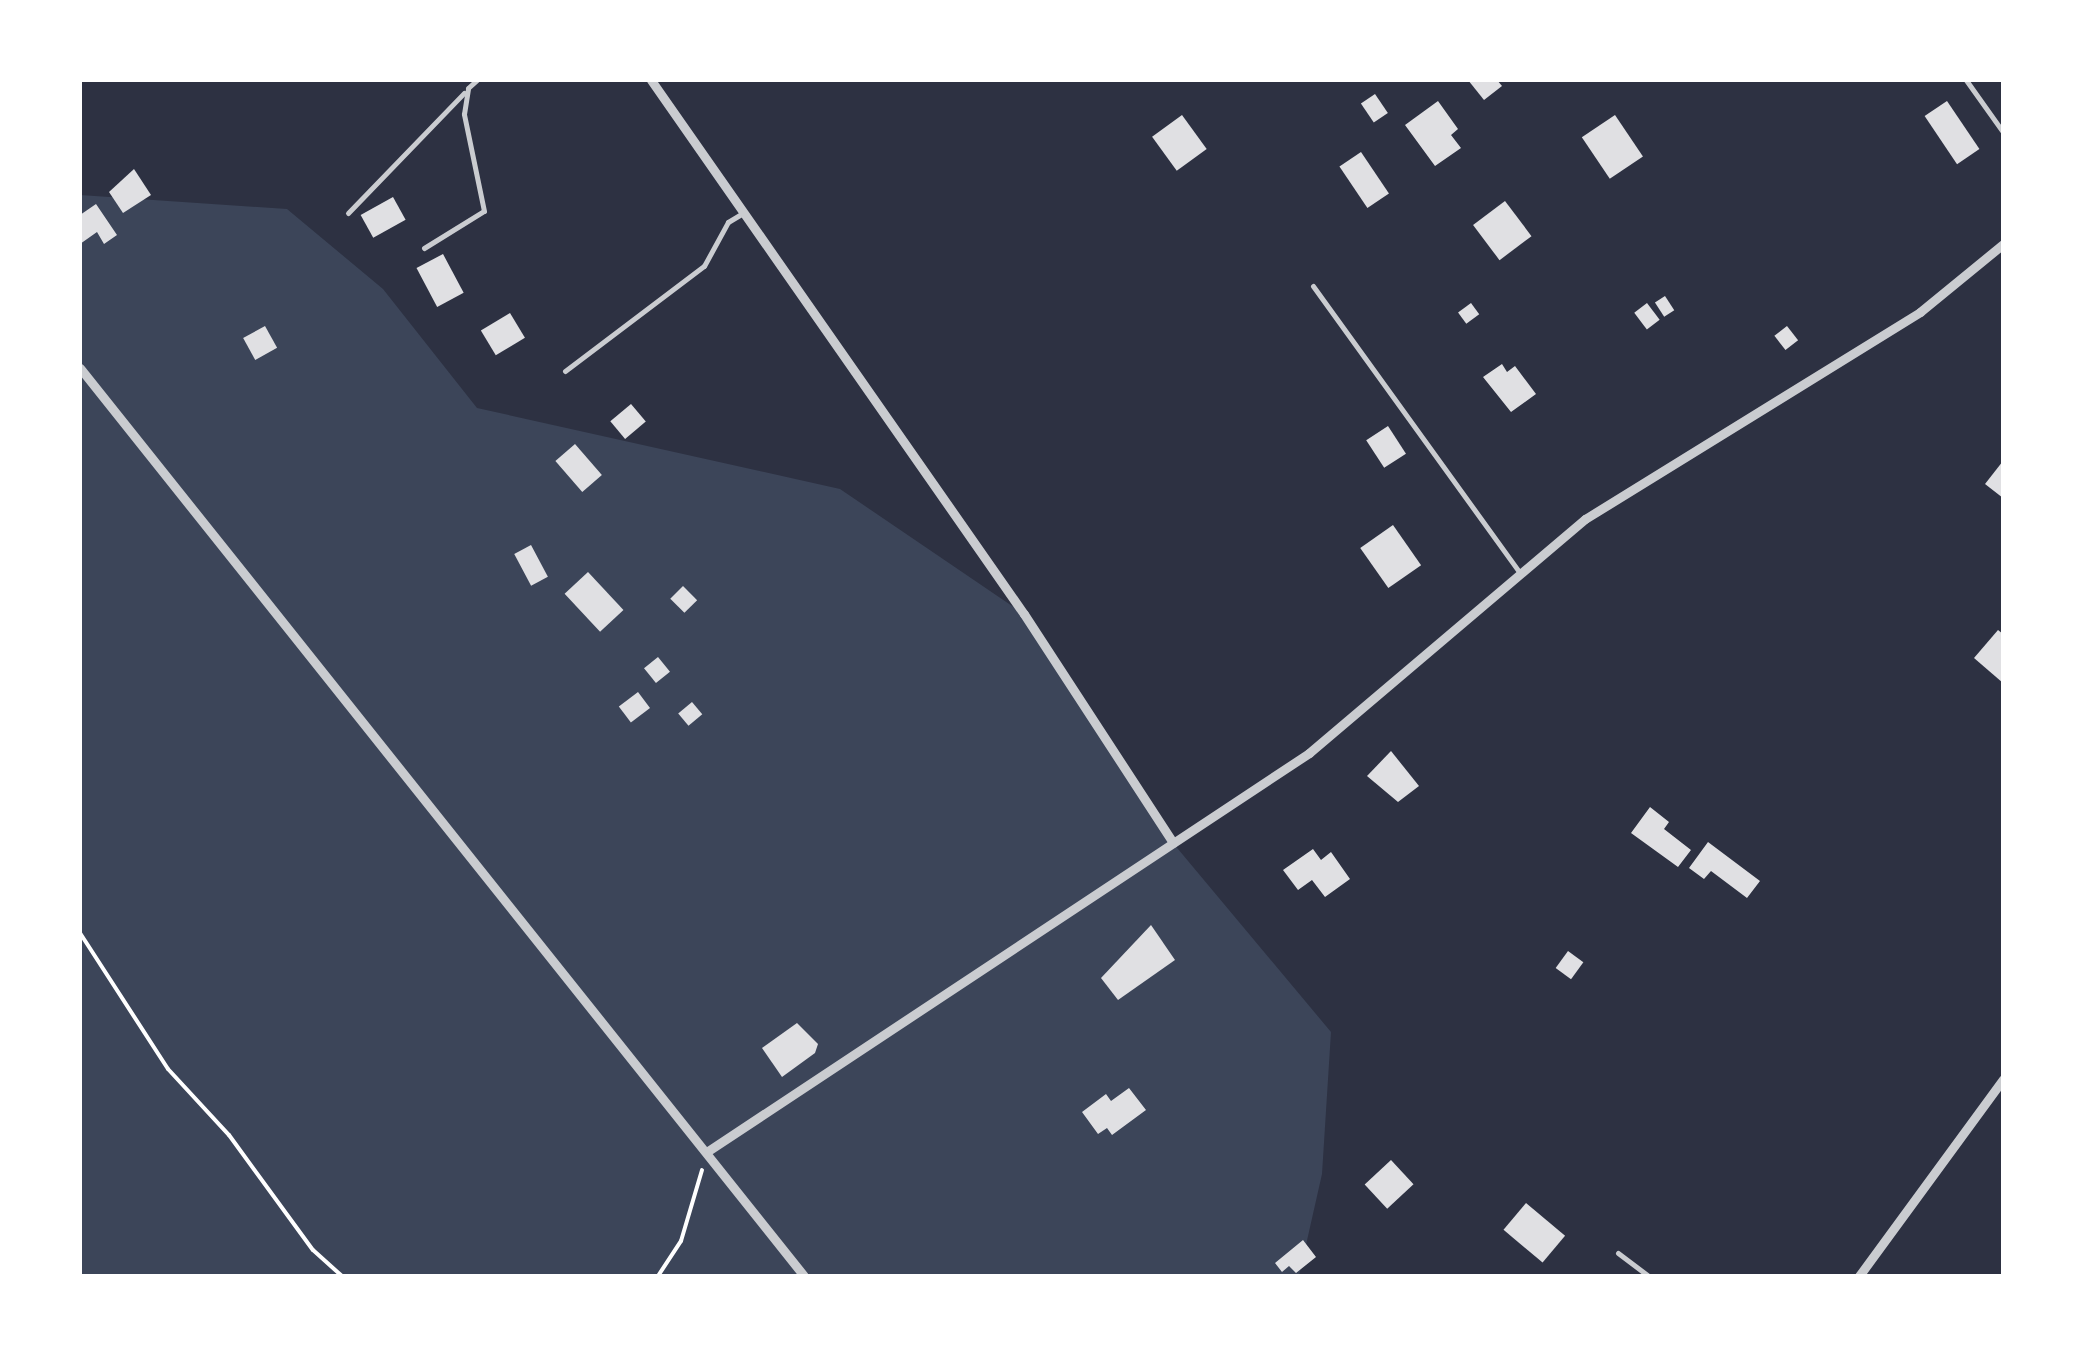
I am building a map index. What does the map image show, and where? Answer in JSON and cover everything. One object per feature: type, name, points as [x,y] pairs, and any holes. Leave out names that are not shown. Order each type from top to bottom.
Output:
[{"type":"street","points":[[651,80],[1173,843]]},
{"type":"street","points":[[708,1151],[1340,729],[1520,573],[1612,500],[1931,305],[2003,244]]},
{"type":"street","points":[[80,368],[804,1276]]},
{"type":"street","points":[[1859,1276],[2003,1079]]},
{"type":"lane","points":[[348,213],[477,80]]},
{"type":"lane","points":[[1966,80],[2003,132]]},
{"type":"lane","points":[[424,248],[484,211],[464,114],[468,88]]},
{"type":"lane","points":[[565,371],[704,266],[728,222],[744,212]]},
{"type":"lane","points":[[1313,286],[1520,573]]},
{"type":"lane","points":[[1618,1253],[1650,1276]]},
{"type":"path","points":[[80,933],[168,1070],[229,1136],[313,1250],[342,1276]]},
{"type":"path","points":[[658,1276],[681,1242],[708,1151]]},
{"type":"shaded area","points":[[80,195],[287,209],[383,289],[477,408],[840,489],[1024,614],[1173,843],[1331,1032],[1322,1174],[1299,1276],[80,1276]]},
{"type":"building","points":[[1468,80],[1497,80],[1502,86],[1484,100]]},
{"type":"building","points":[[1375,94],[1388,113],[1374,123],[1361,104]]},
{"type":"building","points":[[1438,101],[1458,129],[1451,135],[1461,148],[1435,166],[1405,125]]},
{"type":"building","points":[[1947,101],[1979,149],[1957,164],[1925,116]]},
{"type":"building","points":[[1182,115],[1207,149],[1177,171],[1152,137]]},
{"type":"building","points":[[1615,115],[1643,156],[1610,179],[1582,137]]},
{"type":"building","points":[[1361,152],[1389,193],[1367,208],[1339,167]]},
{"type":"building","points":[[134,169],[151,195],[123,213],[109,192]]},
{"type":"building","points":[[393,197],[406,220],[373,238],[361,215]]},
{"type":"building","points":[[1505,201],[1531,236],[1500,260],[1473,225]]},
{"type":"building","points":[[96,204],[117,235],[104,244],[97,232],[80,244],[80,215]]},
{"type":"building","points":[[443,254],[464,293],[437,307],[417,268]]},
{"type":"building","points":[[1665,296],[1674,310],[1664,317],[1655,303]]},
{"type":"building","points":[[1471,303],[1479,314],[1466,324],[1458,312]]},
{"type":"building","points":[[1647,303],[1660,320],[1647,329],[1634,313]]},
{"type":"building","points":[[510,313],[525,338],[496,355],[481,331]]},
{"type":"building","points":[[265,326],[277,348],[255,360],[243,338]]},
{"type":"building","points":[[1787,326],[1798,340],[1785,350],[1774,336]]},
{"type":"building","points":[[1502,364],[1507,372],[1515,366],[1536,394],[1511,412],[1483,377]]},
{"type":"building","points":[[631,404],[646,422],[625,439],[610,421]]},
{"type":"building","points":[[1388,426],[1406,454],[1384,468],[1366,440]]},
{"type":"building","points":[[575,444],[602,475],[582,492],[555,461]]},
{"type":"building","points":[[2003,461],[2003,498],[1985,484]]},
{"type":"building","points":[[1393,525],[1421,565],[1388,588],[1360,548]]},
{"type":"building","points":[[531,545],[548,577],[531,586],[514,554]]},
{"type":"building","points":[[588,572],[623,610],[600,632],[565,594]]},
{"type":"building","points":[[683,586],[697,600],[684,613],[670,599]]},
{"type":"building","points":[[1998,630],[2003,634],[2003,683],[1974,658]]},
{"type":"building","points":[[658,657],[670,672],[656,683],[644,668]]},
{"type":"building","points":[[638,692],[650,708],[631,722],[619,706]]},
{"type":"building","points":[[692,702],[702,714],[688,726],[678,714]]},
{"type":"building","points":[[1391,751],[1419,786],[1398,802],[1367,776]]},
{"type":"building","points":[[1650,807],[1669,822],[1664,829],[1691,850],[1678,867],[1631,833]]},
{"type":"building","points":[[1708,842],[1760,881],[1747,898],[1711,871],[1704,879],[1689,868]]},
{"type":"building","points":[[1313,849],[1321,860],[1331,852],[1350,879],[1325,897],[1312,880],[1298,890],[1283,870]]},
{"type":"building","points":[[1151,925],[1175,960],[1118,1000],[1101,978]]},
{"type":"building","points":[[1568,951],[1583,962],[1571,979],[1556,968]]},
{"type":"building","points":[[797,1023],[818,1044],[815,1053],[782,1077],[762,1048]]},
{"type":"building","points":[[1129,1088],[1146,1110],[1112,1135],[1107,1128],[1098,1134],[1082,1112],[1106,1094],[1111,1101]]},
{"type":"building","points":[[1391,1160],[1414,1184],[1387,1209],[1365,1185]]},
{"type":"building","points":[[1526,1203],[1565,1236],[1543,1263],[1504,1230]]},
{"type":"building","points":[[1303,1240],[1316,1257],[1296,1273],[1289,1266],[1282,1272],[1275,1263]]}]
